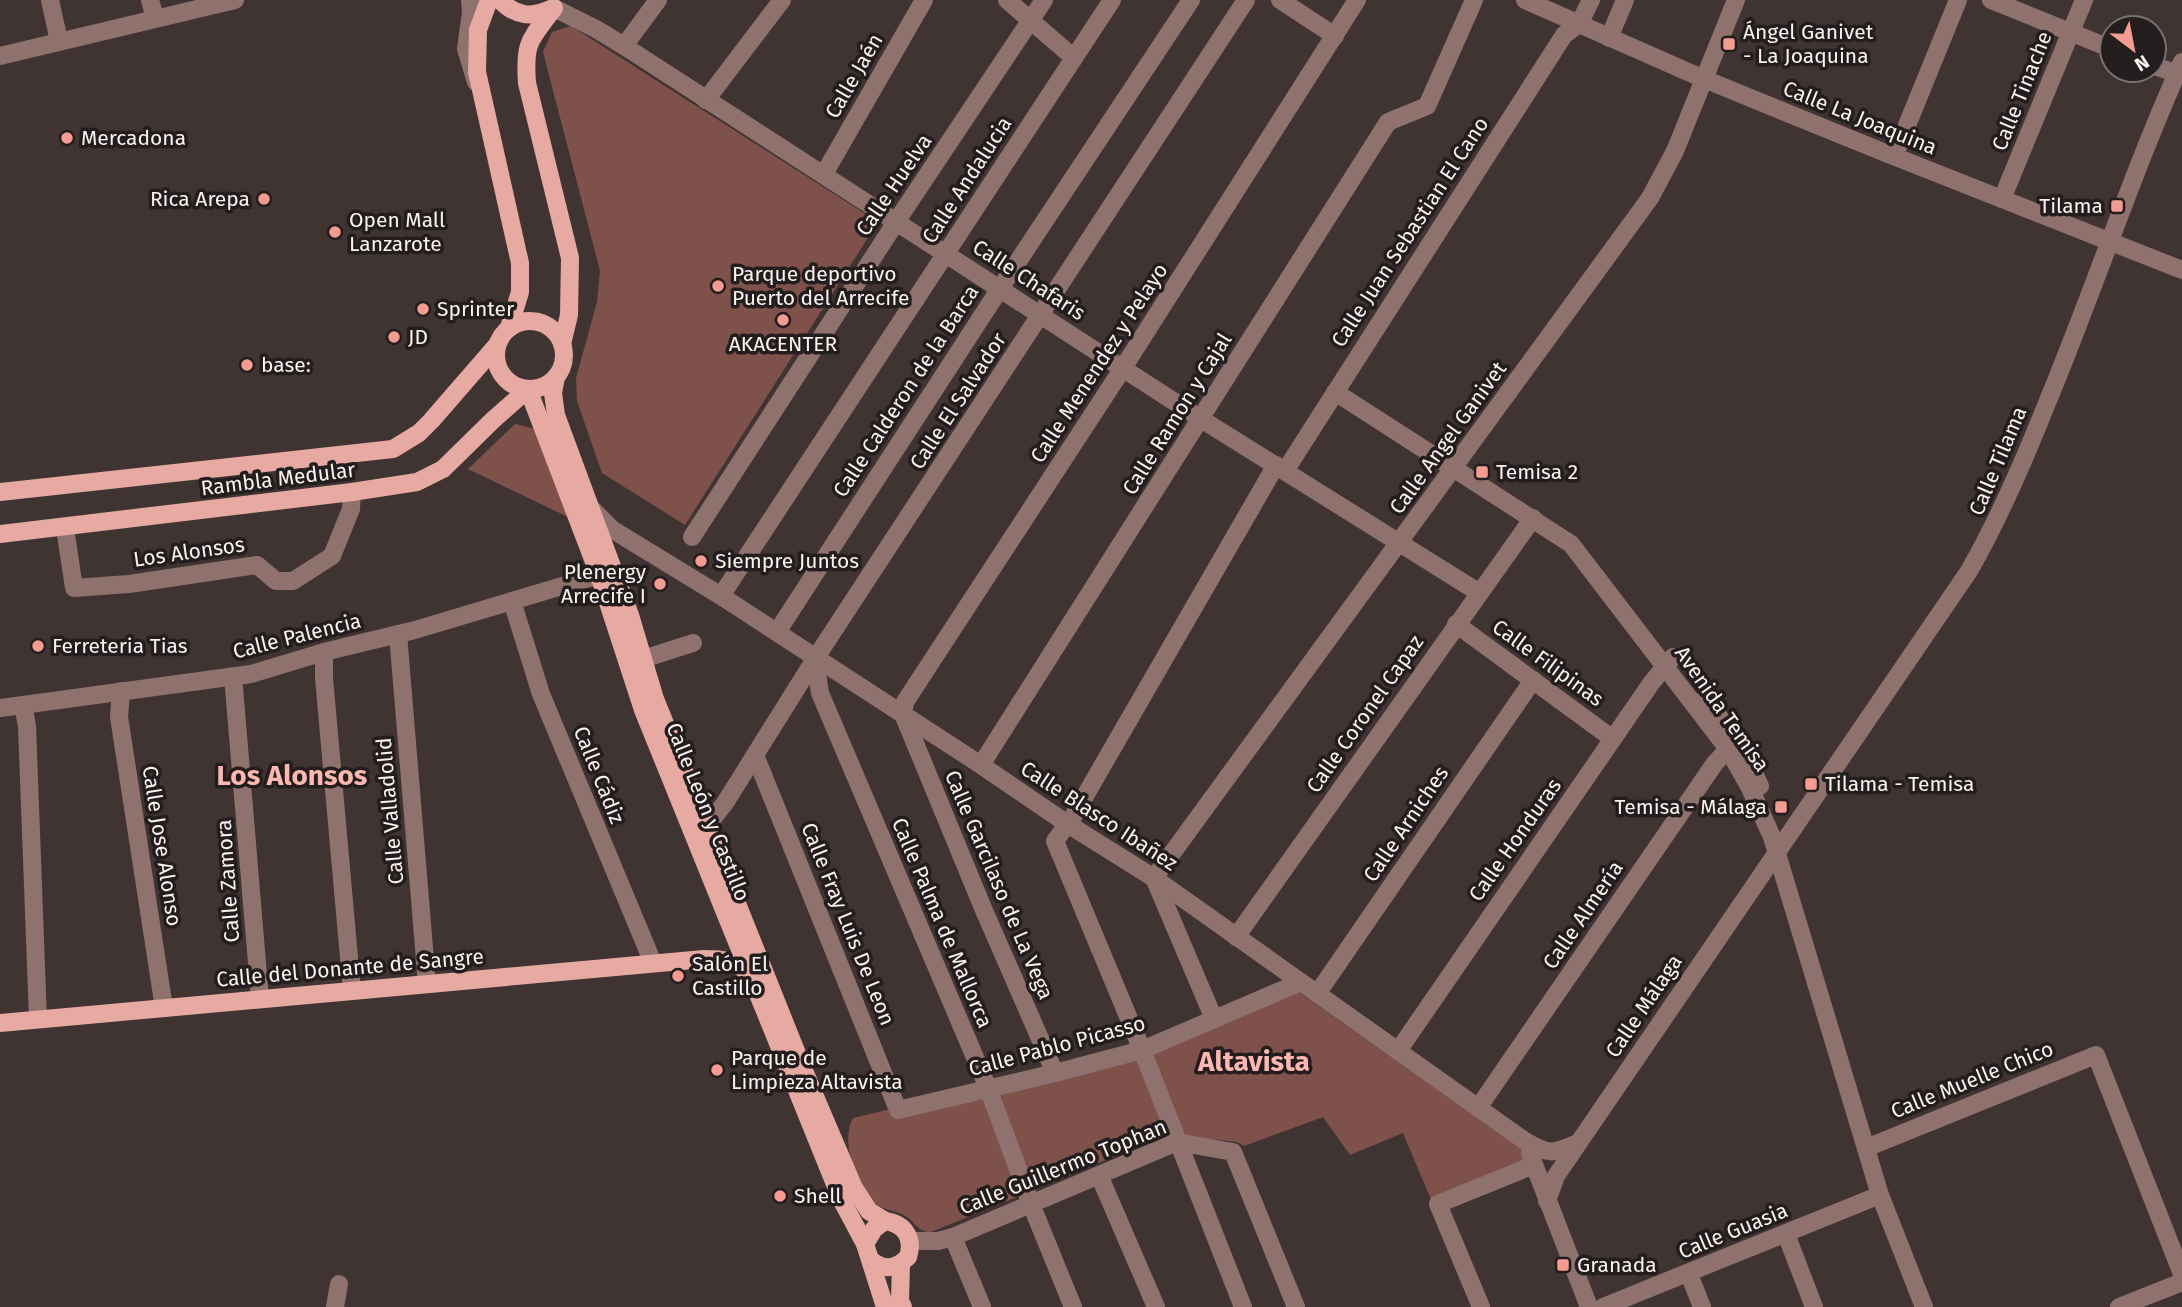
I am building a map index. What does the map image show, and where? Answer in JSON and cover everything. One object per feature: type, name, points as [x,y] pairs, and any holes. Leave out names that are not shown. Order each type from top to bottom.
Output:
[{"type":"main road","points":[[489,0],[478,30],[477,72],[520,262],[520,292],[509,328],[497,345],[498,370],[516,387],[528,390],[539,388],[556,377],[562,367],[564,355],[562,344],[555,333],[545,325],[533,322],[509,328]]},
{"type":"main road","points":[[500,0],[508,9],[529,16],[538,15],[557,4]]},
{"type":"main road","points":[[557,4],[527,44],[525,62],[527,83],[570,258],[569,315],[562,344]]},
{"type":"main road","name":"Rambla Medular","points":[[0,492],[393,449],[419,433],[431,421],[497,345]]},
{"type":"main road","name":"Calle León y Castillo","points":[[556,377],[552,394],[556,415],[593,510],[655,699],[802,1066],[854,1188],[869,1211],[885,1221]]},
{"type":"main road","name":"Rambla Medular","points":[[0,534],[418,482],[443,469],[528,390]]},
{"type":"main road","name":"Calle León y Castillo","points":[[528,390],[599,575],[643,710],[841,1199],[868,1252],[885,1307]]},
{"type":"main road","points":[[494,419],[515,410],[528,411],[537,418]]},
{"type":"main road","points":[[705,959],[722,951],[730,943],[731,929]]},
{"type":"main road","name":"Calle del Donante de Sangre","points":[[0,1023],[705,959],[724,959],[737,963],[750,975]]},
{"type":"main road","points":[[885,1221],[900,1226],[911,1241],[908,1257],[896,1267],[883,1267],[868,1252],[874,1228],[885,1221]]},
{"type":"main road","points":[[901,1264],[900,1300],[903,1307]]},
{"type":"street","points":[[50,0],[60,41]]},
{"type":"street","points":[[150,0],[155,19]]},
{"type":"street","points":[[0,57],[235,0]]},
{"type":"street","points":[[470,0],[466,49],[482,96]]},
{"type":"street","points":[[624,46],[659,0]]},
{"type":"street","points":[[706,100],[782,0]]},
{"type":"street","name":"Calle Jaén","points":[[824,174],[924,0]]},
{"type":"street","points":[[1007,0],[1074,58]]},
{"type":"street","name":"Calle Huelva","points":[[692,537],[1044,0]]},
{"type":"street","name":"Calle Andalucia","points":[[721,596],[1112,0]]},
{"type":"street","name":"Calle Calderon de la Barca","points":[[777,632],[1191,0]]},
{"type":"street","name":"Calle El Salvador","points":[[706,827],[725,803],[815,659],[1247,0]]},
{"type":"street","points":[[1280,0],[1335,36]]},
{"type":"street","name":"Calle Menendez y Pelayo","points":[[903,714],[905,702],[1123,368],[1357,0]]},
{"type":"street","name":"Calle Ramon y Cajal","points":[[981,765],[1388,122],[1427,106],[1474,0]]},
{"type":"street","name":"Calle La Joaquina","points":[[1525,0],[1704,79],[1888,155],[2182,270]]},
{"type":"street","name":"Calle Juan Sebastian El Cano","points":[[1066,823],[1074,815],[1281,468],[1335,392],[1564,35],[1579,24],[1591,0]]},
{"type":"street","points":[[1609,38],[1625,0]]},
{"type":"street","name":"Calle Angel Ganivet","points":[[1154,878],[1650,198],[1675,151],[1736,0]]},
{"type":"street","points":[[1888,155],[1899,145],[1958,0]]},
{"type":"street","points":[[1991,0],[2098,44]]},
{"type":"street","name":"Calle Tinache","points":[[2002,198],[2084,0]]},
{"type":"street","name":"Calle Chafaris","points":[[557,4],[824,174],[1041,317],[1478,592]]},
{"type":"street","name":"Calle Tilama","points":[[1781,847],[1969,571],[1992,531],[2030,447],[2180,70]]},
{"type":"street","name":"Avenida Temisa","points":[[1335,392],[1539,508],[1580,538],[1669,661],[1728,749],[1781,847]]},
{"type":"street","name":"Avenida Temisa","points":[[1457,463],[1572,544],[1747,756],[1781,847],[1880,1195],[1924,1307]]},
{"type":"street","name":"Los Alonsos","points":[[65,528],[74,588],[128,584],[257,565],[276,581],[293,582],[332,556],[351,509],[352,492]]},
{"type":"street","name":"Calle Blasco Ibañez","points":[[593,510],[612,530],[721,596],[1154,878],[1525,1141],[1542,1151],[1553,1153],[1578,1143]]},
{"type":"street","name":"Calle Coronel Capaz","points":[[1236,937],[1533,518]]},
{"type":"street","name":"Calle Palencia","points":[[0,708],[251,674],[599,575]]},
{"type":"street","name":"Calle Cádiz","points":[[512,601],[541,694],[653,963]]},
{"type":"street","name":"Calle Filipinas","points":[[1456,624],[1613,738]]},
{"type":"street","name":"Calle Valladolid","points":[[398,634],[427,984]]},
{"type":"street","points":[[643,659],[694,643]]},
{"type":"street","points":[[324,652],[324,678],[352,991]]},
{"type":"street","name":"Calle Palma de Mallorca","points":[[815,659],[820,693],[988,1088],[1073,1307]]},
{"type":"street","name":"Calle Honduras","points":[[1398,1051],[1669,661]]},
{"type":"street","name":"Calle Zamora","points":[[233,676],[260,999]]},
{"type":"street","name":"Calle Arniches","points":[[1317,994],[1533,680]]},
{"type":"street","name":"Calle Jose Alonso","points":[[121,691],[119,716],[164,1007]]},
{"type":"street","points":[[23,705],[27,726],[38,1019]]},
{"type":"street","name":"Calle Garcilaso de La Vega","points":[[903,714],[1055,1073]]},
{"type":"street","name":"Calle Almería","points":[[1478,1108],[1715,763],[1728,749]]},
{"type":"street","name":"Calle Fray Luis De Leon","points":[[755,755],[898,1110]]},
{"type":"street","points":[[1066,823],[1055,841],[1142,1050],[1243,1307]]},
{"type":"street","name":"Calle Málaga","points":[[1547,1200],[1556,1176],[1781,847]]},
{"type":"street","points":[[1154,878],[1214,1019]]},
{"type":"street","name":"Calle Pablo Picasso","points":[[898,1110],[1142,1050],[1301,982]]},
{"type":"street","name":"Calle Muelle Chico","points":[[1866,1147],[2096,1055],[2182,1274]]},
{"type":"street","points":[[1525,1141],[1589,1307]]},
{"type":"street","name":"Calle Guillermo Tophan","points":[[911,1241],[938,1241],[953,1237],[1177,1142],[1233,1152],[1296,1307]]},
{"type":"street","points":[[1481,1307],[1438,1204],[1534,1166]]},
{"type":"street","points":[[1099,1175],[1156,1307]]},
{"type":"street","name":"Calle Guasia","points":[[1602,1307],[1880,1195]]},
{"type":"street","points":[[1786,1234],[1814,1307]]},
{"type":"street","points":[[953,1237],[982,1307]]},
{"type":"street","points":[[1689,1274],[1702,1307]]},
{"type":"street","points":[[2119,1307],[2182,1282]]},
{"type":"street","points":[[335,1307],[339,1284]]},
{"type":"shaded area","name":"Parque deportivo Puerto del Arrecife","points":[[571,26],[878,222],[685,525],[602,473],[577,401],[576,378],[597,302],[600,271],[543,52],[552,32]]},
{"type":"shaded area","points":[[515,424],[535,429],[568,517],[468,469]]},
{"type":"shaded area","points":[[1297,991],[1522,1149],[1528,1163],[1432,1202],[1403,1133],[1350,1155],[1323,1117],[1244,1146],[1237,1142],[1184,1136],[1149,1052]]},
{"type":"shaded area","points":[[1137,1056],[1168,1134],[1034,1190],[999,1091]]},
{"type":"shaded area","points":[[983,1097],[1019,1195],[1017,1197],[926,1232],[908,1217],[877,1205],[867,1196],[856,1176],[849,1151],[849,1127],[853,1118],[891,1109],[896,1119]]},
{"type":"place","name":"Ángel Ganivet - La Joaquina","points":[[1729,44]]},
{"type":"place","name":"Mercadona","points":[[67,138]]},
{"type":"place","name":"Rica Arepa","points":[[264,199]]},
{"type":"place","name":"Tilama","points":[[2117,206]]},
{"type":"place","name":"Open Mall Lanzarote","points":[[335,232]]},
{"type":"place","name":"Parque deportivo Puerto del Arrecife","points":[[718,286]]},
{"type":"place","name":"Sprinter","points":[[423,309]]},
{"type":"place","name":"AKACENTER","points":[[783,320]]},
{"type":"place","name":"JD","points":[[394,337]]},
{"type":"place","name":"base:","points":[[247,365]]},
{"type":"place","name":"Temisa 2","points":[[1482,472]]},
{"type":"place","name":"Siempre Juntos","points":[[701,561]]},
{"type":"place","name":"Plenergy Arrecife I","points":[[660,584]]},
{"type":"place","name":"Ferreteria Tias","points":[[38,646]]},
{"type":"place","name":"Tilama - Temisa","points":[[1811,784]]},
{"type":"place","name":"Temisa - Málaga","points":[[1781,807]]},
{"type":"place","name":"Salón El Castillo","points":[[678,976]]},
{"type":"place","name":"Parque de Limpieza Altavista","points":[[717,1070]]},
{"type":"place","name":"Shell","points":[[780,1196]]},
{"type":"place","name":"Granada","points":[[1563,1265]]},
{"type":"district","name":"Los Alonsos","points":[[292,775]]},
{"type":"district","name":"Altavista","points":[[1254,1061]]}]
